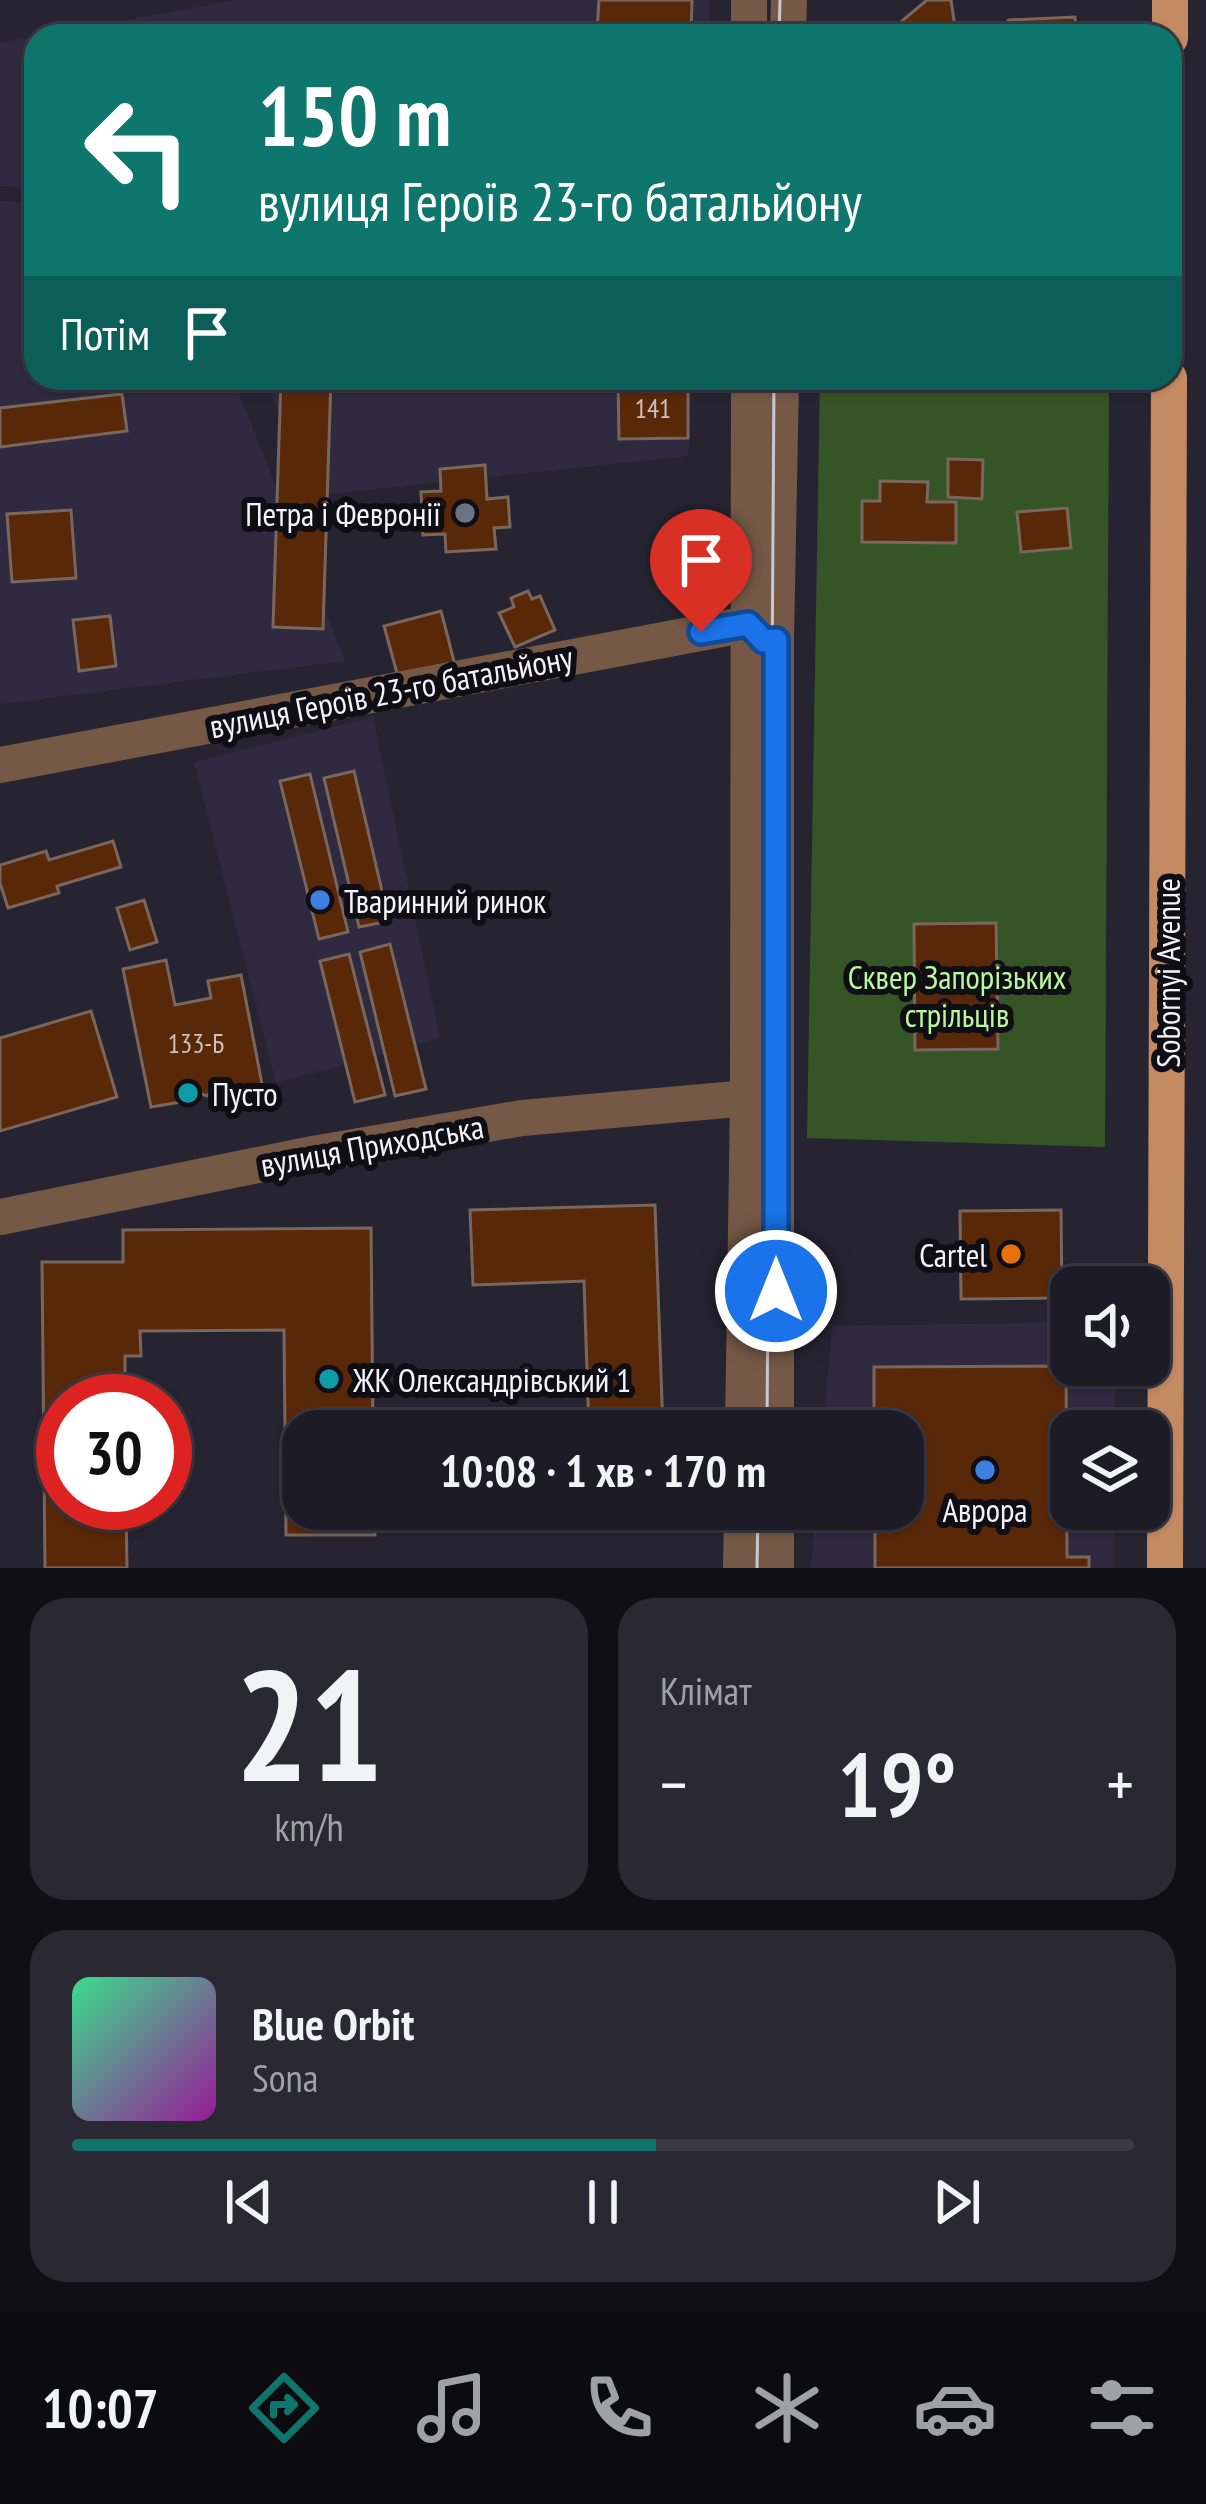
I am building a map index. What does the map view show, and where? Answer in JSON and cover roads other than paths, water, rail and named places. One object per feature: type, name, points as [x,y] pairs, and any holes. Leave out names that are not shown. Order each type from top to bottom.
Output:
[{"type":"main road","name":"Sobornyi Avenue","points":[[1165,1568],[1169,390]]},
{"type":"street","points":[[749,390],[762,632],[776,1410]]},
{"type":"street","points":[[743,1410],[762,632],[780,390]]},
{"type":"street","name":"вулиця Героїв 23-го батальйону","points":[[0,765],[762,632]]},
{"type":"street","name":"вулиця Приходська","points":[[0,1217],[522,1118],[748,1098]]},
{"type":"street","points":[[741,1568],[742,1530]]},
{"type":"street","points":[[776,1530],[776,1568]]},
{"type":"tram line","points":[[779,24],[780,0]]},
{"type":"tram line","points":[[767,1410],[774,390]]},
{"type":"tram line","points":[[757,1568],[758,1530]]},
{"type":"place","name":"Петра і Февронії","points":[[465,513]]},
{"type":"place","name":"Тваринний ринок","points":[[320,900]]},
{"type":"place","name":"Пусто","points":[[188,1093]]},
{"type":"place","name":"Cartel","points":[[1011,1254]]},
{"type":"place","name":"ЖК Олександрівський 1","points":[[329,1379]]},
{"type":"place","name":"Аврора","points":[[985,1470]]},
{"type":"park label","name":"Сквер Запорізьких стрільців","points":[[957,995]]}]
